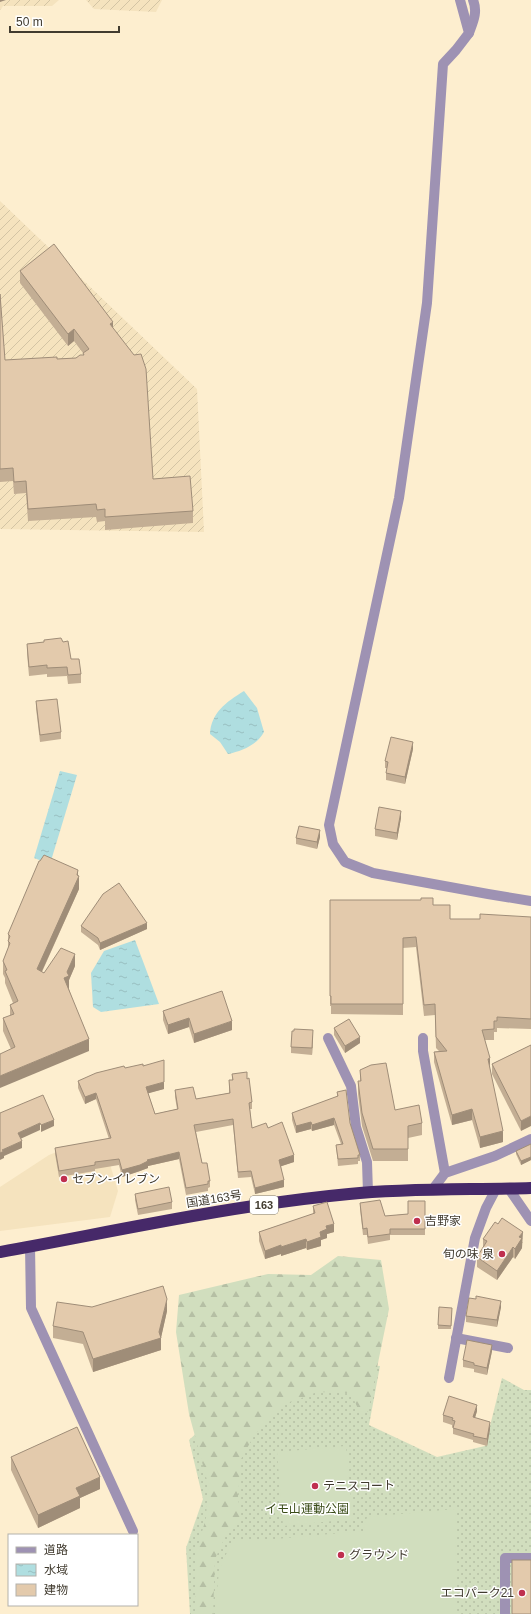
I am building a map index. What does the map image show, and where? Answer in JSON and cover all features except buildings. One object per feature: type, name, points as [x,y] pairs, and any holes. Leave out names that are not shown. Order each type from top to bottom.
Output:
[{"type":"highway","name":"国道163号","points":[[0,1252],[264,1205],[350,1194],[433,1189],[531,1188]]},
{"type":"street","points":[[460,0],[469,33]]},
{"type":"street","points":[[473,0],[475,5],[475,17],[469,33],[443,64],[427,303],[399,498],[329,824],[334,844],[345,862],[373,873],[531,901]]},
{"type":"street","points":[[328,1038],[351,1086],[356,1127],[367,1162],[368,1193]]},
{"type":"street","points":[[423,1038],[423,1051],[444,1173]]},
{"type":"street","points":[[433,1189],[444,1173],[495,1156],[531,1139]]},
{"type":"street","points":[[448,1378],[475,1238],[486,1208],[496,1189]]},
{"type":"street","points":[[509,1189],[531,1221]]},
{"type":"street","points":[[30,1246],[31,1308],[132,1531]]},
{"type":"street","points":[[456,1338],[508,1348]]},
{"type":"street","points":[[505,1614],[505,1558],[531,1558]]},
{"type":"shaded area","points":[[0,0],[59,0],[52,6],[3,6],[0,10]]},
{"type":"shaded area","points":[[86,0],[162,0],[156,12],[94,9]]},
{"type":"shaded area","points":[[0,201],[197,389],[204,532],[0,529]]},
{"type":"shaded area","points":[[103,1141],[118,1191],[110,1217],[0,1231],[0,1187],[49,1155],[59,1151]]},
{"type":"green space","points":[[338,1256],[381,1260],[389,1309],[368,1412],[359,1411],[351,1393],[317,1392],[284,1405],[255,1434],[241,1459],[238,1497],[241,1520],[226,1535],[215,1559],[213,1614],[197,1614],[195,1605],[197,1549],[206,1518],[208,1484],[189,1414],[176,1332],[179,1295],[268,1274],[311,1275]]},
{"type":"green space","name":"イモ山運動公園","points":[[280,1356],[380,1366],[369,1425],[437,1457],[485,1446],[502,1378],[524,1390],[531,1390],[531,1614],[190,1614],[186,1548],[203,1499],[189,1440]]},
{"type":"green space","name":"テニスコート","points":[[346,1446],[353,1519],[283,1526],[277,1452]]},
{"type":"green space","name":"グラウンド","points":[[455,1509],[456,1614],[215,1614],[219,1570],[233,1539],[276,1539],[363,1531],[367,1517]]},
{"type":"water","points":[[244,691],[257,708],[264,732],[261,737],[249,747],[228,754],[220,742],[210,734],[211,727],[216,714],[231,699]]},
{"type":"water","points":[[60,771],[77,775],[50,864],[34,858]]},
{"type":"water","points":[[135,940],[159,1004],[101,1012],[93,1007],[91,973],[104,951]]},
{"type":"place","name":"セブン-イレブン","points":[[64,1179]]},
{"type":"place","name":"吉野家","points":[[417,1221]]},
{"type":"place","name":"旬の味 泉","points":[[502,1254]]},
{"type":"place","name":"テニスコート","points":[[315,1486]]},
{"type":"place","name":"グラウンド","points":[[341,1555]]},
{"type":"place","name":"エコパーク21","points":[[522,1593]]}]
